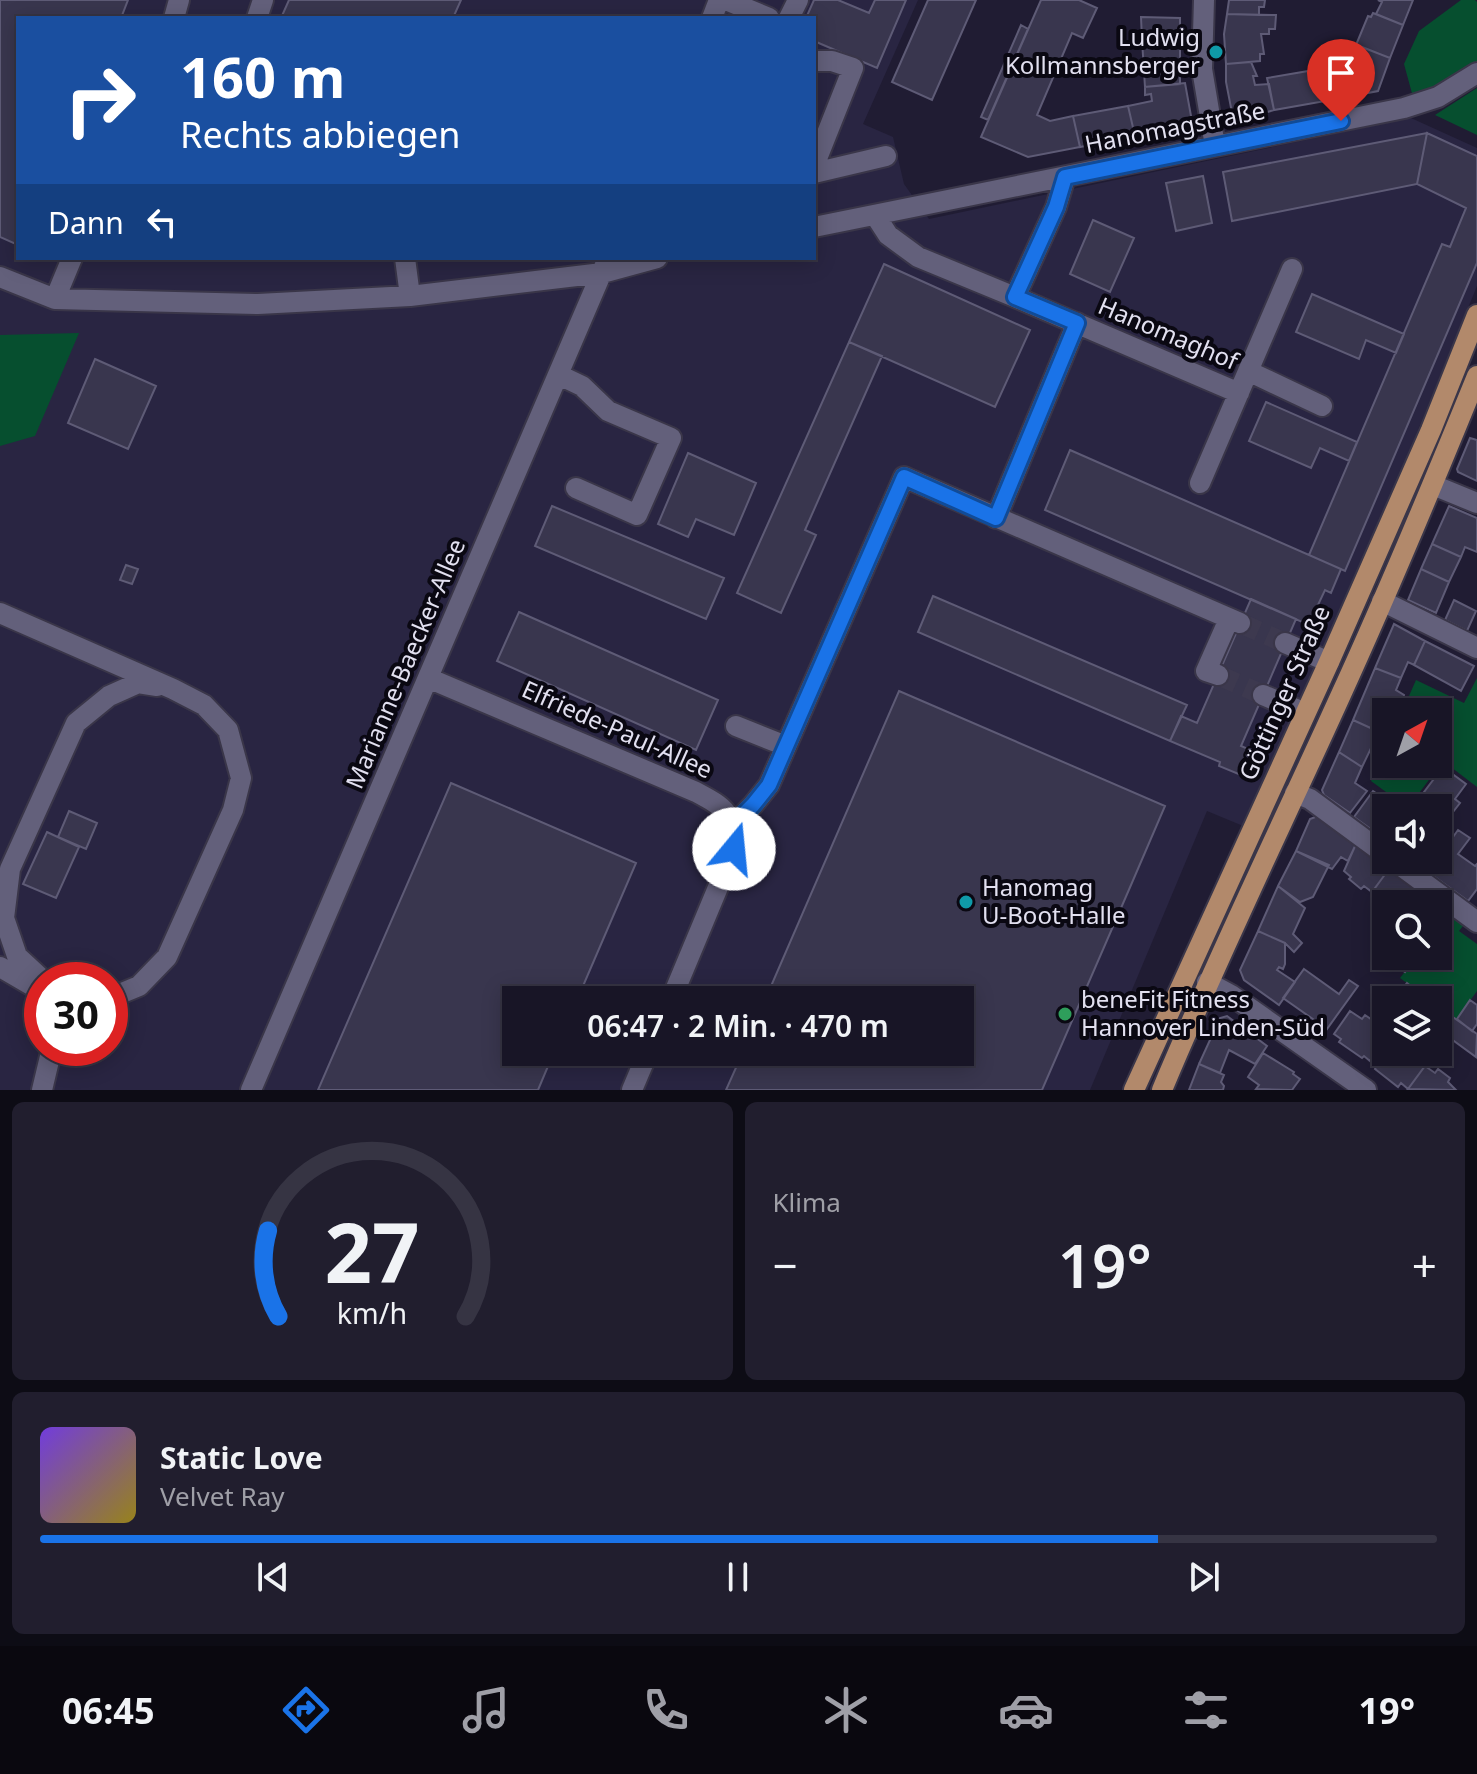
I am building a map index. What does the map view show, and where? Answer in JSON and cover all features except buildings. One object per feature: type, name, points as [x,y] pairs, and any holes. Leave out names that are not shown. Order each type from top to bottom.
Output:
[{"type":"main road","name":"Göttinger Straße","points":[[1134,1090],[1329,662],[1431,430],[1477,315]]},
{"type":"main road","name":"Göttinger Straße","points":[[1162,1090],[1207,982],[1382,601],[1477,376]]},
{"type":"street","points":[[726,0],[764,16]]},
{"type":"street","points":[[1204,0],[1202,69],[1215,146]]},
{"type":"street","points":[[816,61],[832,61],[853,68],[816,161]]},
{"type":"street","name":"Hanomagstraße","points":[[816,227],[1404,108],[1438,97],[1477,73]]},
{"type":"street","points":[[816,173],[886,156]]},
{"type":"street","name":"Hanomagstraße","points":[[1015,297],[1056,207],[1065,177]]},
{"type":"street","points":[[875,215],[888,235],[918,257],[1015,297]]},
{"type":"street","points":[[55,299],[71,260]]},
{"type":"street","points":[[405,260],[410,296]]},
{"type":"street","points":[[0,277],[55,299],[258,304],[410,296],[642,260]]},
{"type":"street","name":"Marianne-Baecker-Allee","points":[[251,1090],[605,265]]},
{"type":"street","name":"Hanomaghof","points":[[1200,483],[1292,269]]},
{"type":"street","name":"Hanomaghof","points":[[1015,297],[1239,393]]},
{"type":"street","name":"Hanomaghof","points":[[996,518],[1077,323]]},
{"type":"street","points":[[1248,371],[1322,406]]},
{"type":"street","points":[[559,375],[582,386],[608,411],[671,438],[637,515],[576,488]]},
{"type":"street","points":[[677,986],[734,849],[734,824],[769,785],[904,477],[1234,621],[1206,671],[1218,675]]},
{"type":"street","points":[[1433,485],[1477,503]]},
{"type":"street","points":[[1382,601],[1477,648]]},
{"type":"street","points":[[0,613],[173,689],[204,705],[228,730],[241,778],[233,810],[167,957],[139,986],[128,991]]},
{"type":"street","points":[[1285,643],[1329,662]]},
{"type":"street","name":"Elfriede-Paul-Allee","points":[[428,678],[696,792],[722,806],[734,824]]},
{"type":"street","points":[[24,962],[17,956],[4,918],[10,869],[76,723],[109,696],[138,683],[173,689]]},
{"type":"street","points":[[1263,695],[1305,713]]},
{"type":"street","points":[[736,726],[786,746]]},
{"type":"street","points":[[1295,793],[1310,799],[1372,845]]},
{"type":"street","points":[[1412,874],[1477,922]]},
{"type":"street","points":[[0,967],[24,981]]},
{"type":"street","points":[[1207,982],[1231,995],[1366,1090]]},
{"type":"street","points":[[42,1090],[48,1066]]},
{"type":"street","points":[[632,1090],[642,1066]]},
{"type":"shaded area","points":[[0,0],[918,0],[863,124],[893,137],[904,184],[929,219],[1411,118],[1477,148],[1477,286],[1350,596],[1248,828],[1207,811],[1090,1090],[0,1090]]},
{"type":"green space","points":[[1461,0],[1477,2],[1477,62],[1437,89],[1413,97],[1404,64],[1419,31]]},
{"type":"green space","points":[[1477,88],[1477,135],[1435,115]]},
{"type":"green space","points":[[79,333],[35,436],[0,446],[0,335]]},
{"type":"green space","points":[[1477,678],[1477,787],[1452,768],[1452,698],[1408,698],[1416,680],[1464,703]]},
{"type":"green space","points":[[1372,778],[1430,778],[1418,794],[1389,794],[1371,781]]},
{"type":"green space","points":[[1452,918],[1463,926],[1459,931],[1477,944],[1477,991],[1457,1019],[1452,1016],[1452,986],[1411,986],[1400,978],[1406,970],[1452,970]]},
{"type":"tunnel","points":[[1240,623],[1285,643]]},
{"type":"tunnel","points":[[1218,675],[1263,695]]},
{"type":"place","name":"Ludwig Kollmannsberger","points":[[1216,52]]},
{"type":"place","name":"Hanomag U-Boot-Halle","points":[[966,902]]},
{"type":"place","name":"beneFit Fitness Hannover Linden-Süd","points":[[1065,1014]]},
{"type":"route","points":[[734,849],[734,824],[769,785],[904,477],[996,518],[1077,323],[1015,297],[1056,207],[1065,177],[1341,121]]}]
